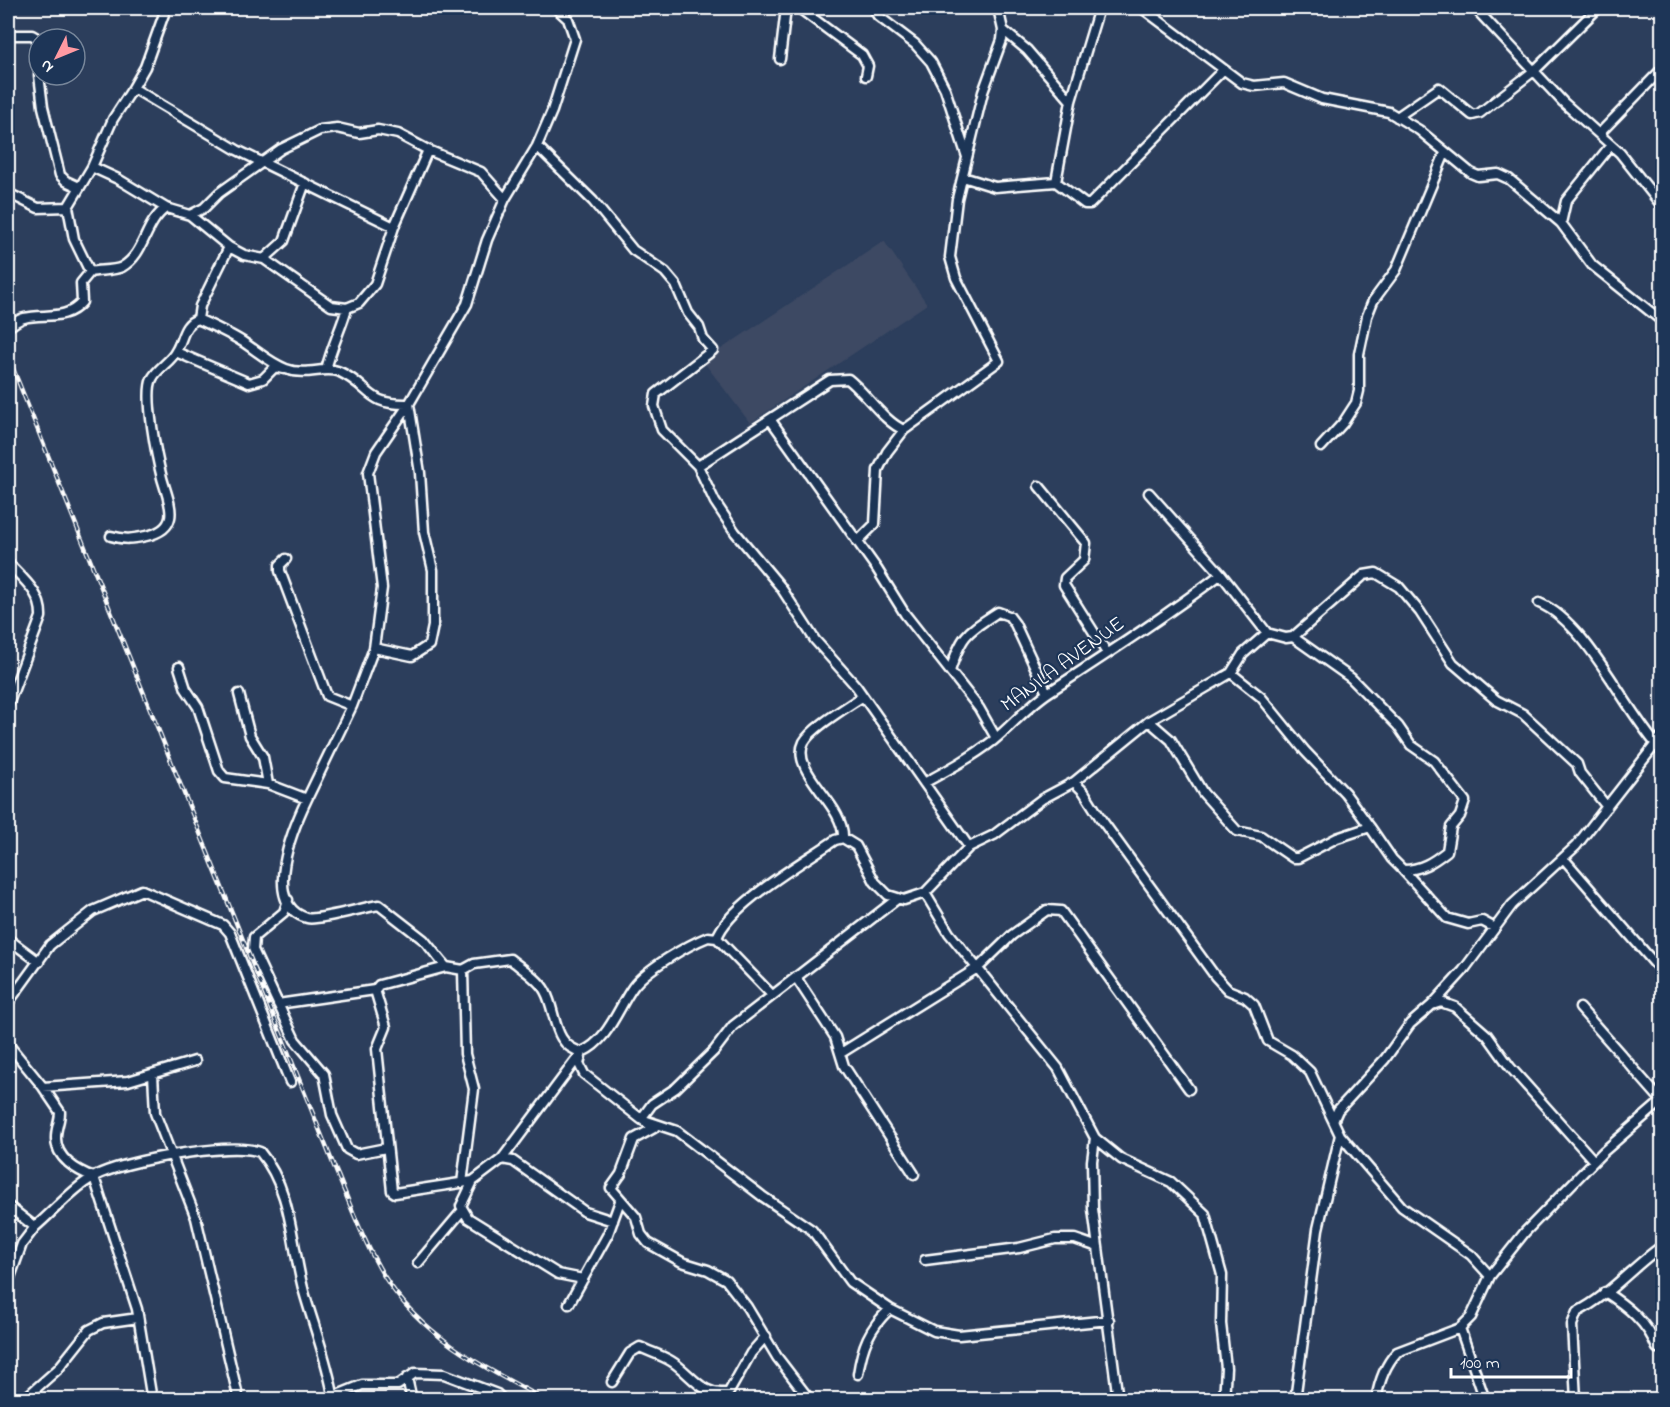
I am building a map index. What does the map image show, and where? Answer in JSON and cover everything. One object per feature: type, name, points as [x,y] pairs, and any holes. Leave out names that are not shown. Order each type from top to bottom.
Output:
[{"type":"street","points":[[446,967],[424,940],[379,905],[309,919],[297,914],[288,900],[281,873],[287,860],[290,838],[352,706],[374,648],[382,588],[368,473],[376,452],[409,404],[466,304],[487,240],[505,199],[537,146],[552,111],[575,39],[568,19],[556,8]]},
{"type":"street","points":[[780,59],[786,8]]},
{"type":"street","points":[[799,8],[862,55],[868,66],[866,76]]},
{"type":"street","points":[[873,8],[878,16],[915,44],[932,62],[945,89],[968,158]]},
{"type":"street","points":[[857,542],[875,524],[878,470],[887,452],[904,430],[999,361],[952,269],[950,257],[963,177],[1003,30],[998,8]]},
{"type":"street","points":[[1056,182],[1071,101],[1099,8]]},
{"type":"street","points":[[1142,8],[1223,70],[1248,84],[1284,83],[1322,99],[1378,108],[1419,130],[1471,173],[1478,176],[1498,174],[1509,179],[1561,223],[1592,265],[1662,321]]},
{"type":"street","points":[[1475,8],[1563,102],[1611,145],[1662,206]]},
{"type":"street","points":[[1397,117],[1439,88],[1462,109],[1472,115],[1480,113],[1535,70],[1598,8]]},
{"type":"street","points":[[90,272],[74,239],[69,207],[92,167],[113,119],[145,67],[164,14]]},
{"type":"street","points":[[1003,30],[1027,50],[1071,101]]},
{"type":"street","points":[[8,34],[27,35]]},
{"type":"street","points":[[1599,134],[1662,69]]},
{"type":"street","points":[[963,177],[995,187],[1056,182],[1085,204],[1094,202],[1223,70]]},
{"type":"street","points":[[41,87],[43,107],[60,176],[79,187]]},
{"type":"street","points":[[133,88],[237,150],[264,161],[394,227]]},
{"type":"street","points":[[190,215],[204,208],[219,193],[281,149],[320,130],[338,128],[359,133],[378,130],[398,134],[428,150],[481,172],[505,199]]},
{"type":"street","points":[[1561,223],[1566,201],[1611,145]]},
{"type":"street","points":[[537,146],[593,201],[633,250],[665,272],[676,285],[688,314],[699,327],[703,339],[713,350],[656,394],[654,406],[662,430],[698,466],[715,502],[735,532],[780,586],[815,640],[863,696],[969,848]]},
{"type":"street","points":[[92,167],[118,179],[166,208],[190,215],[229,247],[244,255],[264,259],[331,306],[347,308],[359,303],[375,284],[394,227],[428,150]]},
{"type":"street","points":[[1321,447],[1343,423],[1356,403],[1359,391],[1359,354],[1367,316],[1373,301],[1396,270],[1445,153]]},
{"type":"street","points":[[264,259],[285,241],[305,183]]},
{"type":"street","points":[[8,193],[38,208],[69,207]]},
{"type":"street","points":[[8,327],[24,318],[57,317],[78,307],[82,302],[81,283],[90,272],[121,268],[140,251],[158,213],[166,208]]},
{"type":"street","points":[[198,319],[200,306],[229,247]]},
{"type":"street","points":[[326,370],[330,352],[340,332],[347,308]]},
{"type":"street","points":[[111,536],[127,540],[155,534],[165,528],[170,518],[170,501],[162,478],[150,400],[151,379],[176,352],[181,337],[192,320],[198,319],[244,342],[285,369]]},
{"type":"street","points":[[176,352],[249,383],[263,379],[275,367],[300,374],[326,370],[342,373],[387,405],[409,404]]},
{"type":"street","points":[[698,466],[830,380],[848,379],[861,389],[894,426],[904,430]]},
{"type":"street","points":[[374,648],[412,656],[429,645],[433,626],[434,570],[424,532],[420,473],[409,404]]},
{"type":"street","points":[[770,419],[905,614],[979,708],[996,738]]},
{"type":"street","points":[[1039,486],[1086,543],[1084,560],[1065,578],[1064,585],[1107,653]]},
{"type":"street","points":[[1149,494],[1221,574],[1267,633],[1286,638],[1293,637],[1364,575],[1376,573],[1399,587],[1420,612],[1454,663],[1496,700],[1523,714],[1577,764],[1580,773],[1607,807]]},
{"type":"street","points":[[286,560],[280,565],[280,571],[327,696],[352,706]]},
{"type":"street","points":[[8,562],[35,592],[42,604],[41,617],[8,705]]},
{"type":"street","name":"MANILA AVENUE","points":[[924,783],[976,754],[1047,693],[1078,675],[1107,653],[1175,609],[1221,574]]},
{"type":"street","points":[[1539,603],[1552,609],[1572,628],[1659,748]]},
{"type":"street","points":[[950,671],[958,644],[967,633],[998,612],[1009,616],[1015,624],[1047,693]]},
{"type":"street","points":[[843,837],[862,854],[875,882],[888,895],[904,900],[925,893],[969,848],[994,835],[1042,799],[1074,782],[1149,721],[1231,673],[1243,654],[1267,633]]},
{"type":"street","points":[[1293,637],[1351,678],[1398,726],[1411,746],[1434,761],[1465,801],[1461,816],[1450,827],[1447,851],[1426,866],[1414,870],[1403,870]]},
{"type":"street","points":[[178,667],[186,689],[198,707],[219,771],[225,778],[268,784],[307,799]]},
{"type":"street","points":[[1231,673],[1261,697],[1299,744],[1345,793],[1392,859],[1448,918],[1468,924],[1482,921],[1495,928]]},
{"type":"street","points":[[239,694],[250,735],[263,757],[268,784]]},
{"type":"street","points":[[843,837],[844,825],[835,808],[813,781],[801,759],[802,750],[810,735],[863,696]]},
{"type":"street","points":[[1149,721],[1171,740],[1203,793],[1228,823],[1242,834],[1261,836],[1293,858],[1298,858],[1337,838],[1370,827]]},
{"type":"street","points":[[1334,1119],[1338,1110],[1385,1059],[1410,1024],[1432,1005],[1463,971],[1512,905],[1564,859],[1659,748],[1662,736]]},
{"type":"street","points":[[1074,782],[1084,792],[1101,819],[1215,976],[1228,990],[1245,997],[1254,1005],[1268,1041],[1292,1055],[1310,1072],[1340,1135],[1402,1207],[1471,1255],[1490,1276]]},
{"type":"street","points":[[717,938],[722,925],[736,910],[835,840],[843,837]]},
{"type":"street","points":[[1564,859],[1662,972]]},
{"type":"street","points":[[8,1004],[50,945],[93,910],[142,890],[223,925],[230,933],[290,1083]]},
{"type":"street","points":[[925,893],[949,933],[979,967],[1058,1068],[1095,1138],[1121,1159],[1171,1182],[1205,1214],[1222,1275],[1221,1324],[1226,1368],[1224,1400]]},
{"type":"street","points":[[641,1119],[652,1104],[676,1088],[714,1051],[733,1026],[771,994],[797,979],[860,926],[897,899]]},
{"type":"street","points":[[288,900],[284,912],[255,938],[253,950],[295,1040],[324,1074],[332,1116],[347,1149],[356,1154],[386,1148]]},
{"type":"street","points":[[841,1053],[979,967],[1012,935],[1047,910],[1061,911],[1189,1089]]},
{"type":"street","points":[[717,938],[771,994]]},
{"type":"street","points":[[375,990],[386,1027],[377,1049],[385,1109],[389,1185],[395,1193],[473,1181],[502,1160],[582,1052],[595,1043],[612,1022],[635,984],[647,973],[697,941],[717,938]]},
{"type":"street","points":[[8,939],[39,962]]},
{"type":"street","points":[[278,1004],[375,990],[379,985],[446,967],[463,970],[474,964],[510,959],[545,990],[560,1036],[571,1050],[582,1052]]},
{"type":"street","points":[[462,1183],[474,1089],[466,1061],[463,970]]},
{"type":"street","points":[[797,979],[835,1037],[844,1066],[914,1174]]},
{"type":"street","points":[[1432,1005],[1441,1002],[1455,1007],[1478,1025],[1594,1161]]},
{"type":"street","points":[[1376,1400],[1379,1384],[1390,1359],[1397,1352],[1460,1328],[1471,1317],[1490,1276],[1525,1232],[1594,1161],[1662,1101],[1580,1008]]},
{"type":"street","points":[[8,1044],[60,1112],[55,1140],[65,1160],[76,1170],[94,1177]]},
{"type":"street","points":[[582,1052],[579,1064],[584,1074],[654,1128],[632,1144],[621,1174],[611,1188],[620,1202],[636,1217],[641,1234],[648,1243],[682,1262],[708,1270],[726,1280],[766,1336],[777,1357],[810,1400]]},
{"type":"street","points":[[43,1087],[128,1081],[195,1061]]},
{"type":"street","points":[[153,1074],[155,1113],[196,1218],[239,1400]]},
{"type":"street","points":[[641,1119],[677,1131],[762,1196],[812,1230],[850,1282],[890,1309],[934,1331],[958,1335],[1109,1320]]},
{"type":"street","points":[[1295,1400],[1318,1229],[1340,1135]]},
{"type":"street","points":[[1095,1138],[1092,1161],[1093,1209],[1118,1400]]},
{"type":"street","points":[[8,1282],[22,1244],[35,1227],[94,1177],[129,1164],[230,1147],[251,1148],[260,1152],[266,1159],[289,1212],[295,1258],[331,1398],[362,1385],[398,1384],[415,1373],[444,1374],[497,1394],[503,1400]]},
{"type":"street","points":[[502,1160],[513,1161],[585,1212],[613,1221]]},
{"type":"street","points":[[94,1177],[138,1318],[152,1400]]},
{"type":"street","points":[[473,1181],[461,1206],[468,1218],[558,1274],[582,1279]]},
{"type":"street","points":[[569,1304],[613,1221],[620,1202]]},
{"type":"street","points":[[8,1206],[35,1227]]},
{"type":"street","points":[[418,1263],[462,1211]]},
{"type":"street","points":[[925,1260],[1019,1248],[1055,1239],[1075,1239],[1098,1247]]},
{"type":"street","points":[[1576,1400],[1572,1325],[1577,1312],[1590,1306],[1662,1246]]},
{"type":"street","points":[[1605,1292],[1621,1302],[1652,1333],[1657,1348]]},
{"type":"street","points":[[858,1374],[863,1345],[876,1321],[890,1309]]},
{"type":"street","points":[[23,1400],[58,1369],[89,1330],[103,1323],[138,1318]]},
{"type":"street","points":[[1460,1328],[1485,1400]]},
{"type":"street","points":[[612,1382],[630,1353],[640,1347],[672,1362],[697,1385],[714,1392],[729,1392],[751,1353],[766,1336]]},
{"type":"street","points":[[407,1378],[412,1400]]},
{"type":"shaded area","points":[[884,241],[927,304],[750,423],[703,361]]},
{"type":"railway","points":[[8,356],[370,1251],[399,1298],[436,1334],[478,1363],[546,1400]]}]
